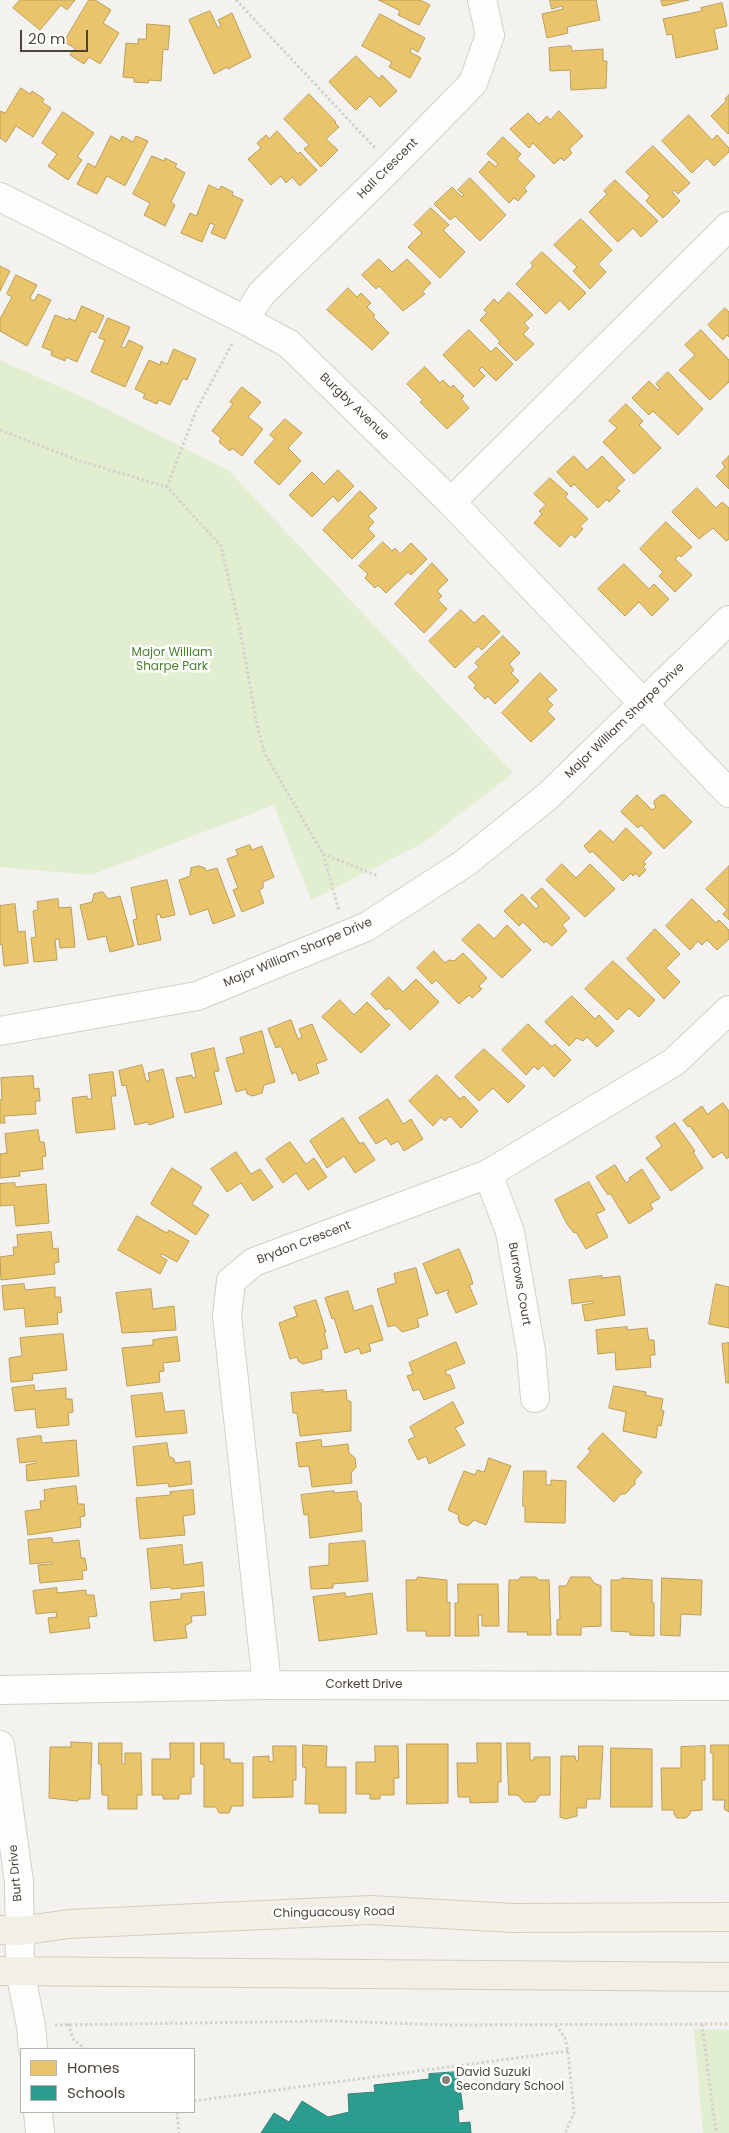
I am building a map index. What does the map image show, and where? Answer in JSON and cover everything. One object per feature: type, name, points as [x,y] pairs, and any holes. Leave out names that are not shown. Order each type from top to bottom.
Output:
[{"type":"main road","name":"Chinguacousy Road","points":[[9,1930],[69,1924],[370,1910],[513,1918],[729,1917]]},
{"type":"main road","points":[[10,1971],[729,1977]]},
{"type":"street","name":"Hall Crescent","points":[[245,320],[261,294],[392,166],[473,83],[490,35],[482,0]]},
{"type":"street","name":"Burgby Avenue","points":[[0,197],[289,344],[451,502],[729,794]]},
{"type":"street","points":[[451,502],[729,226]]},
{"type":"street","name":"Major William Sharpe Drive","points":[[0,1031],[197,996],[366,927],[465,863],[548,796],[729,620]]},
{"type":"street","name":"Brydon Crescent","points":[[267,1684],[227,1316],[231,1281],[254,1262],[488,1174],[674,1062],[729,1010]]},
{"type":"street","name":"Burrows Court","points":[[488,1174],[510,1232],[531,1351],[535,1398]]},
{"type":"street","name":"Corkett Drive","points":[[0,1690],[267,1684],[729,1686]]},
{"type":"street","name":"Burt Drive","points":[[0,1745],[19,1882],[9,1930],[10,1971],[30,2026],[32,2048]]},
{"type":"street","points":[[38,2113],[40,2133]]},
{"type":"path","points":[[236,0],[392,166]]},
{"type":"path","points":[[166,486],[196,411],[245,320]]},
{"type":"path","points":[[0,430],[80,461],[166,486],[221,546],[239,624],[256,720],[264,752],[323,854],[347,935]]},
{"type":"path","points":[[323,854],[378,876]]},
{"type":"path","points":[[61,2024],[330,2021],[449,2026],[729,2024]]},
{"type":"path","points":[[68,2024],[74,2040],[84,2048]]},
{"type":"path","points":[[702,2024],[716,2133]]},
{"type":"path","points":[[556,2025],[565,2038],[568,2051],[574,2113],[565,2133]]},
{"type":"path","points":[[195,2101],[568,2051]]},
{"type":"path","points":[[178,2113],[179,2133]]},
{"type":"green space","name":"Major William Sharpe Park","points":[[0,360],[89,400],[228,470],[513,773],[423,843],[311,900],[274,805],[91,875],[0,867]]},
{"type":"green space","points":[[694,2029],[729,2030],[729,2133],[703,2133]]},
{"type":"building: Homes","points":[[20,0],[75,0],[67,10],[61,5],[40,30],[13,8]]},
{"type":"building: Homes","points":[[89,0],[95,0],[111,10],[103,23],[119,33],[100,64],[89,57],[84,64],[70,55],[75,48],[64,42]]},
{"type":"building: Homes","points":[[379,0],[420,0],[430,5],[419,25],[398,15],[400,11]]},
{"type":"building: Homes","points":[[550,0],[596,0],[600,20],[567,27],[568,33],[547,38],[542,14],[563,9],[562,6],[552,9]]},
{"type":"building: Homes","points":[[661,0],[689,0],[663,6]]},
{"type":"building: Homes","points":[[722,3],[727,26],[714,29],[718,49],[676,58],[672,34],[667,35],[663,19],[702,11],[701,8]]},
{"type":"building: Homes","points":[[210,11],[218,28],[221,26],[218,20],[232,13],[251,57],[214,74],[189,20]]},
{"type":"building: Homes","points":[[380,14],[425,38],[418,52],[411,48],[410,52],[421,58],[410,78],[389,67],[392,62],[362,46]]},
{"type":"building: Homes","points":[[147,24],[170,26],[168,50],[163,49],[161,81],[149,80],[148,83],[134,82],[134,78],[123,77],[126,43],[138,44],[138,39],[146,39]]},
{"type":"building: Homes","points":[[571,46],[572,51],[603,49],[603,61],[607,61],[606,88],[571,90],[570,70],[550,71],[549,48]]},
{"type":"building: Homes","points":[[356,56],[379,79],[382,75],[397,91],[380,107],[370,96],[356,110],[329,82]]},
{"type":"building: Homes","points":[[21,88],[30,94],[32,91],[44,99],[42,102],[51,108],[33,137],[16,126],[6,142],[0,138],[0,111],[5,113]]},
{"type":"building: Homes","points":[[309,94],[339,127],[326,139],[338,150],[321,167],[304,149],[309,145],[284,119]]},
{"type":"building: Homes","points":[[729,95],[728,134],[711,116],[727,100],[725,99]]},
{"type":"building: Homes","points":[[559,111],[583,136],[569,149],[572,153],[564,161],[561,158],[554,164],[533,143],[529,148],[510,129],[528,113],[539,124],[547,116],[550,120]]},
{"type":"building: Homes","points":[[63,112],[94,133],[77,157],[82,160],[68,180],[48,166],[57,154],[42,143]]},
{"type":"building: Homes","points":[[689,115],[712,140],[717,135],[729,148],[729,152],[714,166],[707,158],[692,173],[662,141]]},
{"type":"building: Homes","points":[[277,131],[298,154],[300,152],[317,170],[300,186],[292,177],[286,183],[281,176],[271,185],[248,159],[261,148],[257,143],[266,135],[269,139]]},
{"type":"building: Homes","points":[[111,136],[120,141],[122,136],[133,142],[136,136],[148,141],[125,186],[107,176],[97,194],[77,184],[88,163],[95,167]]},
{"type":"building: Homes","points":[[503,137],[521,154],[517,159],[535,176],[524,188],[527,191],[518,201],[514,198],[509,203],[479,172],[489,161],[496,167],[498,164],[487,154]]},
{"type":"building: Homes","points":[[653,146],[690,183],[678,194],[674,190],[672,192],[680,201],[663,218],[646,201],[650,196],[626,172]]},
{"type":"building: Homes","points":[[152,156],[164,161],[165,158],[177,164],[175,167],[185,173],[171,202],[175,205],[165,226],[144,215],[150,203],[133,194]]},
{"type":"building: Homes","points":[[470,178],[506,215],[480,241],[455,216],[450,220],[434,204],[452,187],[462,197],[464,195],[458,190]]},
{"type":"building: Homes","points":[[615,180],[658,221],[641,237],[633,228],[618,242],[589,212],[607,194],[604,191]]},
{"type":"building: Homes","points":[[209,185],[219,190],[221,186],[233,192],[232,195],[243,200],[225,239],[211,233],[215,225],[210,223],[202,242],[181,233],[190,213],[196,216]]},
{"type":"building: Homes","points":[[431,208],[449,225],[443,230],[465,252],[440,278],[408,247],[422,233],[414,225]]},
{"type":"building: Homes","points":[[581,219],[612,250],[598,264],[606,272],[590,289],[573,271],[577,267],[554,245]]},
{"type":"building: Homes","points":[[542,252],[586,293],[569,310],[560,300],[546,314],[516,284],[533,266],[531,263]]},
{"type":"building: Homes","points":[[379,259],[392,272],[407,259],[431,283],[422,292],[425,294],[403,311],[379,286],[376,289],[362,275]]},
{"type":"building: Homes","points":[[0,266],[10,271],[0,291]]},
{"type":"building: Homes","points":[[16,275],[37,285],[30,298],[34,301],[38,294],[51,300],[27,346],[0,331],[0,319],[12,297],[7,294]]},
{"type":"building: Homes","points":[[348,288],[357,297],[361,293],[371,303],[367,307],[375,315],[373,317],[389,333],[372,350],[327,310]]},
{"type":"building: Homes","points":[[509,292],[533,315],[524,323],[529,328],[523,334],[534,344],[516,361],[498,343],[500,341],[480,320],[487,313],[484,310],[494,299],[498,303]]},
{"type":"building: Homes","points":[[82,306],[104,316],[96,333],[91,331],[77,362],[66,357],[65,361],[51,355],[52,351],[42,347],[55,315],[75,321]]},
{"type":"building: Homes","points":[[725,308],[729,312],[729,337],[727,335],[723,340],[708,325]]},
{"type":"building: Homes","points":[[108,318],[130,327],[121,347],[125,348],[129,340],[143,347],[125,387],[91,372],[105,340],[99,338]]},
{"type":"building: Homes","points":[[469,330],[491,352],[496,347],[513,364],[496,381],[482,367],[479,370],[485,376],[474,387],[443,355]]},
{"type":"building: Homes","points":[[701,330],[729,360],[729,382],[710,400],[679,370],[695,355],[685,345]]},
{"type":"building: Homes","points":[[174,349],[196,359],[187,380],[183,378],[170,405],[159,400],[157,404],[143,398],[145,394],[135,389],[149,360],[160,365],[161,361],[167,364]]},
{"type":"building: Homes","points":[[425,367],[440,383],[443,380],[451,388],[453,385],[464,396],[461,399],[469,408],[447,429],[420,402],[423,400],[407,384]]},
{"type":"building: Homes","points":[[668,372],[703,409],[678,435],[653,411],[649,415],[632,398],[649,381],[658,390],[660,388],[656,384]]},
{"type":"building: Homes","points":[[242,387],[261,402],[248,417],[263,429],[242,456],[232,448],[230,451],[219,442],[221,438],[212,431],[233,404],[230,402]]},
{"type":"building: Homes","points":[[626,404],[643,421],[639,425],[661,448],[634,474],[603,442],[617,428],[609,421]]},
{"type":"building: Homes","points":[[285,419],[302,433],[288,448],[301,461],[279,485],[254,462],[275,439],[270,435]]},
{"type":"building: Homes","points":[[574,456],[587,470],[602,456],[625,480],[616,488],[620,491],[609,502],[607,499],[598,508],[574,484],[571,487],[557,472]]},
{"type":"building: Homes","points":[[729,456],[729,489],[716,476],[725,467],[722,463]]},
{"type":"building: Homes","points":[[338,470],[354,486],[338,502],[333,496],[312,517],[289,495],[312,472],[324,484]]},
{"type":"building: Homes","points":[[550,478],[568,494],[565,497],[588,519],[580,526],[583,529],[575,538],[571,534],[560,547],[534,523],[542,514],[539,511],[546,505],[534,494]]},
{"type":"building: Homes","points":[[697,488],[716,508],[722,502],[729,508],[729,539],[726,541],[713,528],[699,539],[672,512]]},
{"type":"building: Homes","points":[[360,491],[377,508],[368,516],[374,522],[368,529],[375,536],[352,559],[323,530]]},
{"type":"building: Homes","points":[[666,522],[692,547],[681,557],[679,555],[675,559],[692,575],[675,592],[659,576],[663,572],[640,549]]},
{"type":"building: Homes","points":[[383,542],[392,551],[395,548],[400,554],[411,543],[427,559],[411,575],[408,572],[386,593],[378,585],[375,588],[365,578],[368,574],[359,566]]},
{"type":"building: Homes","points":[[432,563],[448,580],[437,591],[442,596],[438,600],[447,609],[424,633],[395,604]]},
{"type":"building: Homes","points":[[624,564],[649,589],[654,584],[669,599],[652,616],[639,602],[625,616],[598,589]]},
{"type":"building: Homes","points":[[461,610],[474,623],[483,615],[500,632],[482,650],[478,646],[455,668],[429,641]]},
{"type":"building: Homes","points":[[503,636],[520,653],[509,664],[514,670],[511,673],[519,681],[495,704],[488,696],[485,699],[474,688],[476,685],[468,677],[479,667],[475,663]]},
{"type":"building: Homes","points":[[540,673],[557,690],[547,699],[553,705],[547,711],[555,719],[531,742],[502,713]]},
{"type":"building: Homes","points":[[637,795],[652,810],[656,807],[654,801],[661,795],[665,795],[692,822],[664,849],[641,825],[638,828],[621,812]]},
{"type":"building: Homes","points":[[626,828],[652,853],[643,862],[646,864],[643,867],[646,870],[639,877],[636,873],[633,876],[631,873],[623,881],[592,851],[590,853],[584,846],[600,830],[613,842]]},
{"type":"building: Homes","points":[[250,845],[252,850],[262,846],[274,877],[263,882],[263,888],[259,890],[264,903],[242,912],[233,890],[238,888],[227,859],[238,855],[236,850]]},
{"type":"building: Homes","points":[[562,864],[576,878],[590,864],[615,889],[585,917],[546,880]]},
{"type":"building: Homes","points":[[199,866],[205,868],[206,871],[217,868],[235,916],[213,924],[208,909],[190,915],[179,880],[190,876],[191,868]]},
{"type":"building: Homes","points":[[729,866],[729,920],[723,914],[727,910],[706,889]]},
{"type":"building: Homes","points":[[167,880],[175,915],[161,918],[160,914],[156,915],[161,940],[138,945],[133,920],[137,919],[131,888]]},
{"type":"building: Homes","points":[[542,888],[570,918],[562,925],[567,931],[552,946],[546,941],[544,943],[523,922],[519,926],[504,911],[522,894],[536,909],[539,906],[531,898]]},
{"type":"building: Homes","points":[[103,892],[108,899],[120,896],[134,946],[110,952],[106,936],[88,940],[80,905],[92,902],[94,894]]},
{"type":"building: Homes","points":[[58,899],[59,908],[71,907],[75,947],[60,948],[59,939],[55,939],[57,960],[34,962],[31,938],[36,937],[33,911],[38,910],[37,902]]},
{"type":"building: Homes","points":[[692,899],[716,923],[719,920],[729,930],[729,939],[717,950],[707,940],[702,945],[698,941],[690,950],[666,926]]},
{"type":"building: Homes","points":[[15,904],[18,932],[25,931],[28,963],[4,966],[2,944],[0,945],[0,906]]},
{"type":"building: Homes","points":[[479,924],[494,939],[507,925],[531,950],[502,978],[462,940]]},
{"type":"building: Homes","points":[[655,929],[680,954],[666,968],[680,982],[664,999],[627,959]]},
{"type":"building: Homes","points":[[434,951],[445,963],[449,960],[454,961],[463,953],[487,978],[479,986],[482,989],[472,998],[469,995],[459,1004],[436,980],[432,984],[417,968]]},
{"type":"building: Homes","points":[[613,961],[655,1000],[639,1017],[629,1008],[617,1020],[585,989]]},
{"type":"building: Homes","points":[[389,977],[403,992],[416,979],[439,1002],[410,1030],[389,1008],[386,1010],[371,994]]},
{"type":"building: Homes","points":[[572,996],[595,1019],[599,1015],[614,1031],[597,1047],[587,1037],[583,1041],[577,1038],[569,1046],[545,1022]]},
{"type":"building: Homes","points":[[340,1000],[354,1015],[367,1002],[390,1025],[361,1053],[322,1017]]},
{"type":"building: Homes","points":[[291,1020],[298,1039],[302,1037],[299,1029],[312,1024],[327,1060],[316,1064],[319,1073],[299,1081],[296,1072],[292,1074],[281,1046],[276,1048],[268,1029]]},
{"type":"building: Homes","points":[[528,1024],[552,1047],[555,1044],[571,1060],[554,1077],[543,1065],[538,1070],[534,1066],[526,1075],[502,1050]]},
{"type":"building: Homes","points":[[262,1031],[275,1082],[264,1085],[262,1093],[253,1096],[247,1094],[246,1089],[236,1092],[226,1058],[244,1053],[240,1038]]},
{"type":"building: Homes","points":[[214,1048],[219,1071],[214,1072],[222,1104],[185,1113],[176,1078],[192,1075],[192,1078],[196,1077],[191,1054]]},
{"type":"building: Homes","points":[[484,1049],[525,1086],[508,1103],[493,1088],[479,1101],[455,1077]]},
{"type":"building: Homes","points":[[142,1065],[146,1081],[150,1081],[148,1073],[163,1069],[174,1117],[149,1125],[148,1122],[135,1125],[126,1085],[122,1086],[119,1071]]},
{"type":"building: Homes","points":[[113,1072],[116,1096],[111,1096],[115,1129],[76,1133],[72,1098],[87,1096],[87,1099],[92,1099],[89,1075]]},
{"type":"building: Homes","points":[[437,1075],[460,1099],[464,1096],[478,1111],[461,1128],[450,1116],[445,1121],[441,1117],[433,1126],[409,1101]]},
{"type":"building: Homes","points":[[33,1076],[34,1089],[39,1088],[40,1101],[35,1101],[36,1114],[4,1116],[5,1123],[0,1123],[1,1078]]},
{"type":"building: Homes","points":[[388,1099],[403,1124],[411,1119],[423,1139],[404,1151],[398,1141],[391,1145],[386,1138],[376,1144],[359,1118]]},
{"type":"building: Homes","points":[[723,1103],[729,1111],[729,1157],[727,1159],[722,1152],[713,1158],[690,1126],[688,1127],[683,1120],[702,1106],[707,1114]]},
{"type":"building: Homes","points":[[343,1118],[360,1144],[363,1142],[375,1160],[355,1173],[344,1156],[327,1168],[310,1141]]},
{"type":"building: Homes","points":[[675,1123],[695,1151],[693,1152],[703,1168],[671,1191],[646,1158],[662,1146],[656,1137]]},
{"type":"building: Homes","points":[[38,1130],[40,1142],[44,1142],[46,1156],[42,1157],[43,1169],[19,1172],[20,1176],[0,1178],[0,1154],[7,1153],[5,1134]]},
{"type":"building: Homes","points":[[290,1142],[306,1164],[314,1158],[327,1177],[308,1190],[296,1173],[283,1183],[266,1159]]},
{"type":"building: Homes","points":[[236,1152],[251,1174],[260,1169],[273,1187],[253,1201],[241,1183],[227,1192],[211,1169]]},
{"type":"building: Homes","points":[[615,1165],[626,1183],[630,1180],[629,1178],[642,1169],[660,1198],[650,1204],[653,1209],[629,1224],[610,1193],[608,1195],[596,1177]]},
{"type":"building: Homes","points":[[172,1168],[202,1187],[192,1204],[209,1215],[196,1235],[151,1204]]},
{"type":"building: Homes","points":[[589,1182],[605,1210],[596,1214],[608,1237],[586,1249],[576,1232],[574,1233],[567,1224],[555,1200]]},
{"type":"building: Homes","points":[[15,1183],[15,1187],[46,1184],[49,1223],[16,1226],[14,1205],[0,1206],[0,1184]]},
{"type":"building: Homes","points":[[137,1216],[167,1233],[169,1230],[189,1241],[177,1262],[162,1254],[160,1256],[167,1260],[160,1274],[118,1250]]},
{"type":"building: Homes","points":[[51,1232],[53,1249],[58,1248],[59,1262],[54,1263],[55,1274],[1,1280],[0,1257],[14,1255],[13,1247],[18,1247],[17,1235]]},
{"type":"building: Homes","points":[[459,1249],[470,1274],[473,1284],[469,1285],[477,1304],[456,1313],[447,1293],[449,1293],[448,1290],[436,1294],[423,1264]]},
{"type":"building: Homes","points":[[416,1268],[428,1315],[417,1319],[419,1327],[402,1332],[395,1325],[388,1327],[377,1289],[396,1283],[394,1274]]},
{"type":"building: Homes","points":[[602,1276],[602,1278],[620,1276],[625,1315],[585,1321],[582,1305],[593,1303],[593,1301],[572,1304],[569,1280]]},
{"type":"building: Homes","points":[[24,1284],[25,1290],[55,1287],[55,1297],[60,1297],[62,1312],[57,1313],[58,1324],[26,1327],[24,1308],[4,1310],[2,1286]]},
{"type":"building: Homes","points":[[716,1284],[729,1287],[729,1328],[709,1324]]},
{"type":"building: Homes","points":[[151,1289],[153,1309],[174,1306],[176,1330],[122,1333],[116,1293]]},
{"type":"building: Homes","points":[[348,1291],[354,1311],[372,1305],[383,1340],[369,1344],[371,1351],[361,1354],[359,1348],[345,1353],[334,1318],[332,1319],[325,1298]]},
{"type":"building: Homes","points":[[316,1300],[326,1332],[324,1333],[328,1348],[321,1350],[322,1359],[303,1364],[298,1361],[297,1357],[290,1359],[279,1323],[297,1316],[294,1307]]},
{"type":"building: Homes","points":[[627,1327],[627,1330],[647,1328],[649,1340],[654,1340],[655,1355],[650,1355],[651,1367],[616,1370],[615,1352],[598,1354],[596,1330]]},
{"type":"building: Homes","points":[[63,1334],[67,1370],[32,1374],[33,1380],[11,1382],[9,1358],[22,1356],[20,1338]]},
{"type":"building: Homes","points":[[177,1337],[180,1361],[163,1363],[164,1371],[159,1372],[160,1382],[127,1386],[122,1348],[153,1345],[153,1340]]},
{"type":"building: Homes","points":[[456,1342],[465,1363],[445,1371],[447,1375],[450,1375],[455,1388],[424,1400],[419,1389],[413,1391],[407,1376],[413,1374],[409,1363]]},
{"type":"building: Homes","points":[[729,1343],[729,1383],[726,1383],[722,1344]]},
{"type":"building: Homes","points":[[34,1385],[35,1391],[66,1388],[66,1399],[72,1399],[73,1412],[68,1413],[69,1425],[37,1428],[35,1409],[15,1411],[12,1388]]},
{"type":"building: Homes","points":[[614,1386],[646,1392],[645,1395],[663,1399],[661,1410],[664,1411],[661,1426],[658,1425],[656,1438],[623,1431],[626,1412],[609,1408]]},
{"type":"building: Homes","points":[[323,1390],[323,1392],[346,1390],[347,1400],[351,1402],[351,1431],[300,1436],[297,1413],[293,1413],[291,1393]]},
{"type":"building: Homes","points":[[162,1393],[165,1412],[184,1410],[187,1433],[136,1437],[131,1396]]},
{"type":"building: Homes","points":[[453,1402],[464,1423],[455,1428],[465,1445],[429,1464],[426,1456],[418,1460],[408,1440],[415,1437],[410,1427]]},
{"type":"building: Homes","points":[[603,1433],[642,1472],[635,1480],[635,1484],[625,1494],[621,1494],[614,1502],[577,1467],[591,1451],[588,1449]]},
{"type":"building: Homes","points":[[41,1436],[42,1443],[76,1440],[79,1476],[27,1481],[26,1465],[36,1463],[36,1461],[20,1463],[17,1439]]},
{"type":"building: Homes","points":[[321,1440],[322,1447],[348,1444],[349,1453],[355,1458],[356,1467],[351,1473],[352,1483],[312,1487],[309,1466],[299,1467],[296,1443]]},
{"type":"building: Homes","points":[[167,1443],[169,1456],[174,1459],[175,1463],[190,1461],[192,1484],[169,1487],[168,1483],[137,1486],[133,1447]]},
{"type":"building: Homes","points":[[489,1458],[511,1466],[486,1525],[474,1520],[468,1526],[460,1523],[459,1515],[448,1510],[464,1471],[475,1475],[477,1470],[484,1472]]},
{"type":"building: Homes","points":[[524,1471],[546,1471],[546,1485],[551,1485],[551,1480],[566,1481],[565,1523],[525,1522],[525,1506],[523,1506]]},
{"type":"building: Homes","points":[[76,1486],[78,1504],[84,1504],[85,1516],[80,1517],[81,1527],[28,1535],[25,1511],[41,1509],[40,1501],[45,1501],[44,1490]]},
{"type":"building: Homes","points":[[193,1490],[195,1514],[183,1516],[185,1535],[140,1539],[136,1498],[171,1495],[170,1492]]},
{"type":"building: Homes","points":[[334,1491],[334,1493],[357,1491],[358,1501],[361,1503],[362,1531],[310,1538],[308,1514],[304,1515],[301,1495]]},
{"type":"building: Homes","points":[[52,1538],[53,1543],[79,1540],[81,1558],[85,1558],[87,1570],[82,1571],[83,1579],[40,1583],[38,1565],[52,1564],[52,1562],[30,1564],[28,1540]]},
{"type":"building: Homes","points":[[365,1541],[368,1581],[333,1584],[333,1588],[311,1589],[309,1567],[329,1565],[329,1544]]},
{"type":"building: Homes","points":[[182,1545],[184,1565],[202,1562],[204,1586],[151,1589],[147,1549]]},
{"type":"building: Homes","points":[[418,1577],[447,1580],[447,1603],[450,1602],[450,1636],[426,1636],[426,1631],[407,1631],[406,1580],[416,1580]]},
{"type":"building: Homes","points":[[521,1577],[536,1577],[539,1580],[549,1580],[551,1635],[527,1635],[528,1632],[508,1632],[509,1580],[518,1580]]},
{"type":"building: Homes","points":[[571,1577],[590,1577],[594,1583],[601,1586],[601,1626],[581,1627],[581,1635],[557,1635],[557,1620],[560,1619],[559,1586],[566,1586]]},
{"type":"building: Homes","points":[[622,1578],[652,1580],[654,1636],[630,1635],[630,1632],[611,1631],[611,1580],[620,1580]]},
{"type":"building: Homes","points":[[662,1578],[702,1580],[701,1615],[681,1614],[680,1636],[661,1635]]},
{"type":"building: Homes","points":[[458,1584],[498,1584],[499,1626],[482,1626],[482,1615],[478,1615],[479,1636],[455,1636],[455,1603],[458,1603]]},
{"type":"building: Homes","points":[[57,1588],[57,1593],[86,1590],[86,1595],[94,1595],[97,1616],[88,1617],[90,1628],[50,1633],[48,1618],[57,1617],[56,1612],[36,1614],[33,1591]]},
{"type":"building: Homes","points":[[204,1592],[206,1615],[191,1616],[192,1622],[185,1626],[187,1638],[154,1641],[150,1602],[181,1599],[181,1594]]},
{"type":"building: Homes","points":[[345,1593],[346,1597],[372,1593],[377,1634],[319,1641],[313,1597]]},
{"type":"building: Homes","points":[[71,1742],[92,1743],[90,1799],[80,1799],[77,1801],[49,1798],[50,1747],[71,1747]]},
{"type":"building: Homes","points":[[99,1743],[122,1743],[122,1764],[125,1764],[125,1753],[141,1753],[142,1795],[137,1795],[137,1809],[108,1809],[108,1795],[102,1795]]},
{"type":"building: Homes","points":[[170,1743],[194,1743],[194,1777],[191,1777],[191,1794],[179,1794],[179,1799],[163,1799],[163,1795],[152,1795],[152,1759],[170,1759]]},
{"type":"building: Homes","points":[[201,1743],[224,1743],[224,1759],[230,1759],[231,1763],[243,1763],[243,1806],[232,1806],[229,1813],[219,1813],[216,1807],[204,1807],[204,1764],[201,1764]]},
{"type":"building: Homes","points":[[477,1743],[501,1743],[501,1782],[498,1782],[498,1802],[470,1803],[470,1797],[458,1797],[457,1763],[477,1763]]},
{"type":"building: Homes","points":[[507,1743],[530,1743],[530,1760],[534,1760],[534,1757],[550,1757],[550,1795],[540,1795],[535,1802],[524,1802],[518,1795],[509,1795]]},
{"type":"building: Homes","points":[[407,1744],[448,1744],[448,1803],[407,1804]]},
{"type":"building: Homes","points":[[303,1745],[327,1746],[326,1767],[346,1767],[346,1813],[319,1813],[319,1804],[305,1804],[306,1768],[303,1767]]},
{"type":"building: Homes","points":[[711,1745],[729,1745],[729,1812],[724,1809],[725,1800],[713,1800],[713,1753],[711,1753]]},
{"type":"building: Homes","points":[[273,1746],[296,1746],[296,1780],[293,1780],[293,1797],[253,1798],[253,1757],[269,1756],[269,1762],[273,1761]]},
{"type":"building: Homes","points":[[375,1746],[398,1746],[399,1778],[394,1778],[394,1795],[380,1795],[380,1799],[370,1799],[370,1794],[356,1794],[356,1762],[375,1762]]},
{"type":"building: Homes","points":[[579,1746],[603,1746],[600,1799],[587,1799],[586,1808],[577,1808],[577,1816],[565,1819],[560,1817],[561,1756],[575,1756],[576,1761],[578,1760]]},
{"type":"building: Homes","points":[[705,1746],[705,1780],[702,1780],[702,1810],[690,1811],[686,1818],[677,1818],[674,1810],[662,1810],[661,1768],[681,1768],[681,1747]]},
{"type":"building: Homes","points":[[611,1748],[652,1749],[652,1807],[611,1807]]},
{"type":"building: Schools","points":[[458,2072],[463,2109],[458,2110],[459,2123],[470,2122],[471,2133],[261,2133],[274,2113],[289,2122],[302,2101],[328,2117],[349,2112],[348,2094],[375,2092],[374,2085],[429,2079],[429,2074]]},
{"type":"place","name":"David Suzuki Secondary School","points":[[446,2080]]}]
